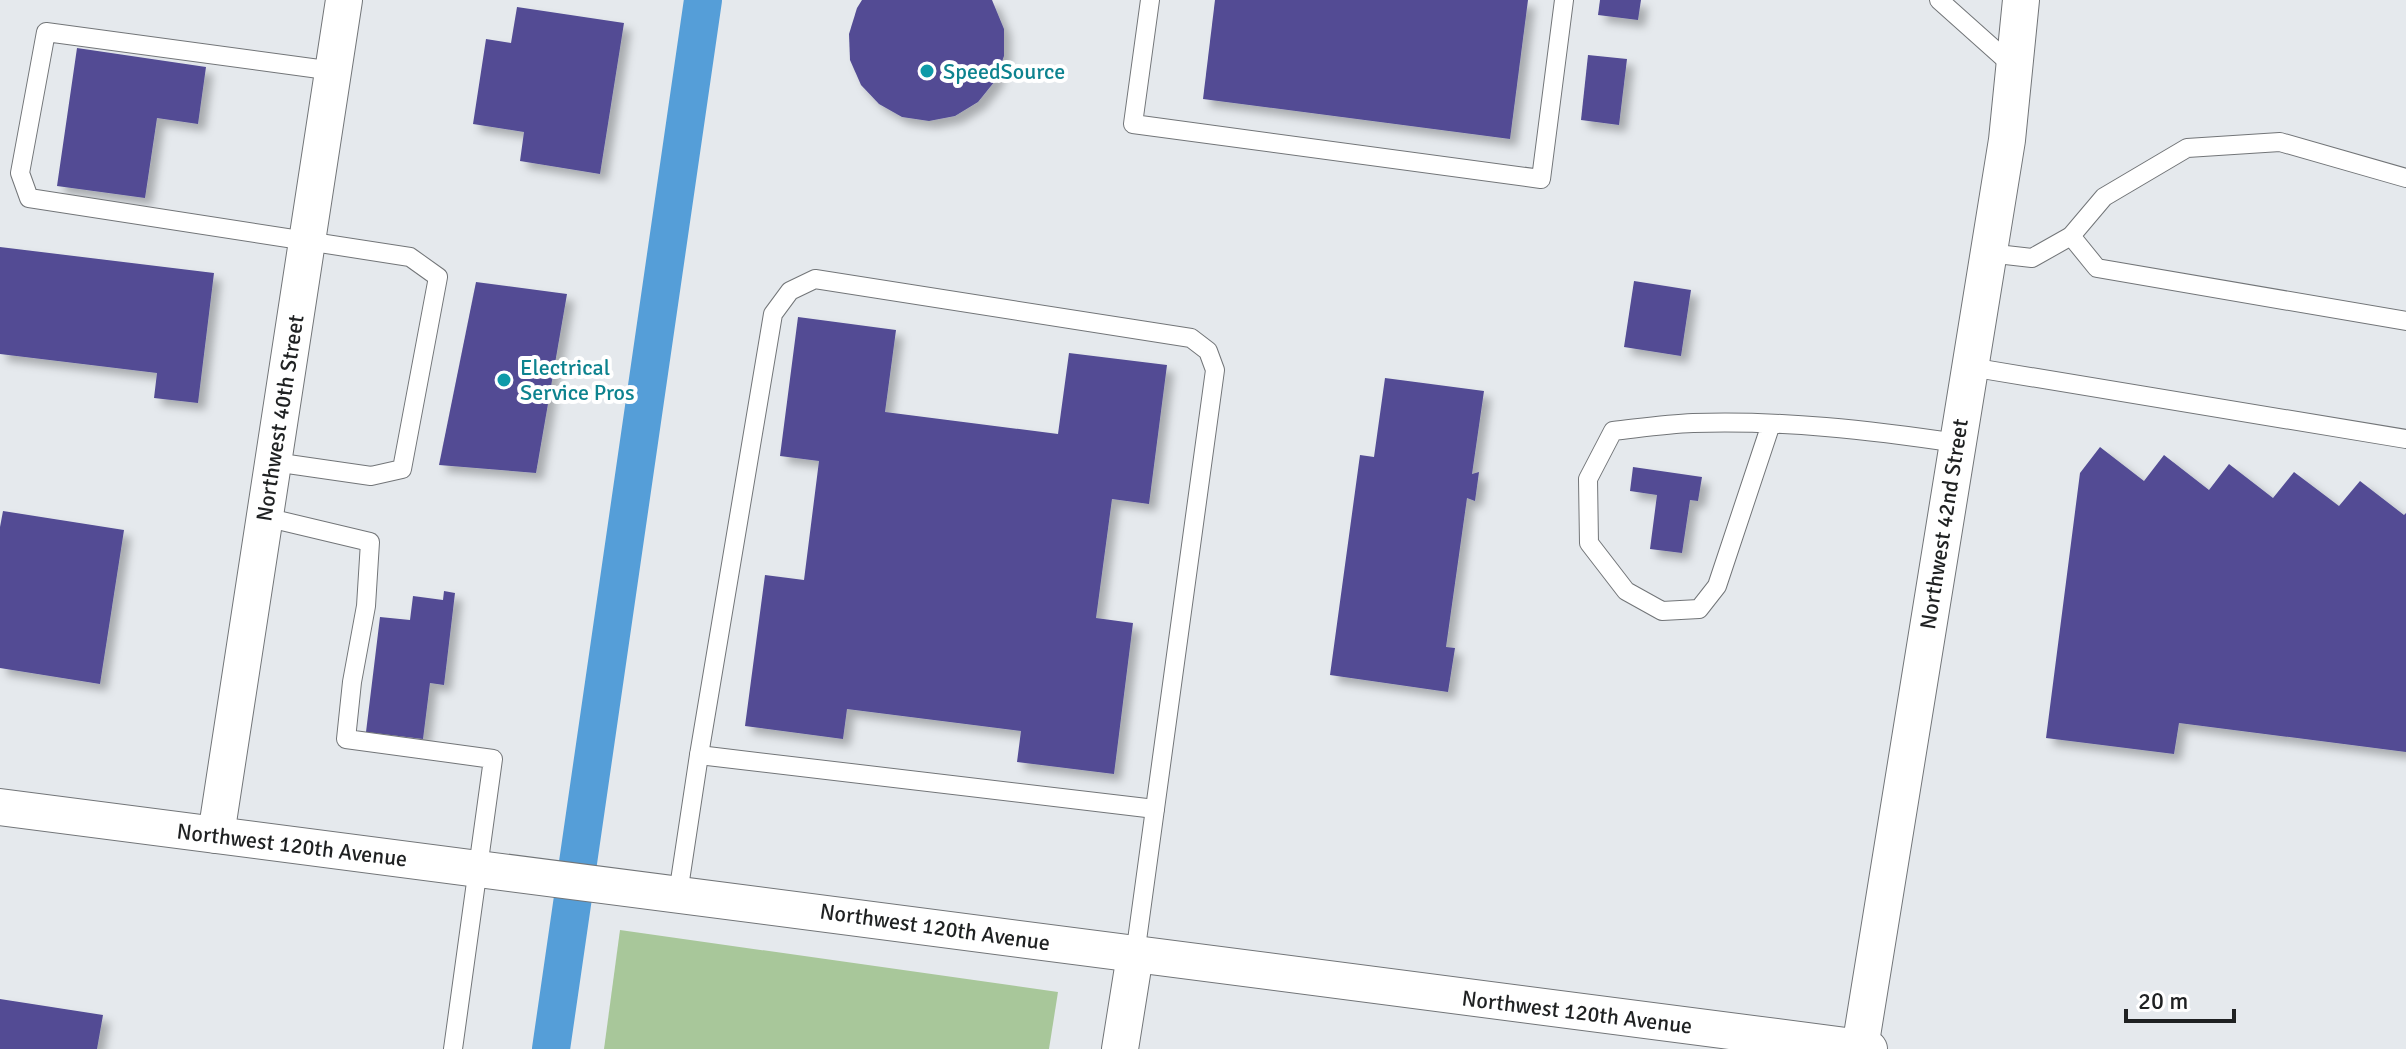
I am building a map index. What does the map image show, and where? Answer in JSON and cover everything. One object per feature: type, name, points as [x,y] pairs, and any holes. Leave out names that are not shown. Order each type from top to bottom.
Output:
[{"type":"street","name":"Northwest 40th Street","points":[[216,835],[344,0]]},
{"type":"street","name":"Northwest 42nd Street","points":[[1865,1048],[1957,443],[2007,140],[2021,0]]},
{"type":"street","name":"Northwest 120th Avenue","points":[[0,807],[1865,1048]]},
{"type":"street","points":[[1120,1049],[1135,955]]},
{"type":"lane","points":[[1150,0],[1133,124],[1541,179],[1564,0]]},
{"type":"lane","points":[[1939,0],[2014,67]]},
{"type":"lane","points":[[274,462],[371,476],[402,469],[438,277],[410,257],[29,198],[20,173],[46,32],[334,71]]},
{"type":"lane","points":[[1988,253],[2032,258],[2071,236],[2104,197],[2187,148],[2280,142],[2406,178]]},
{"type":"lane","points":[[2071,236],[2097,268],[2406,321]]},
{"type":"lane","points":[[678,894],[773,314],[790,291],[815,279],[1191,338],[1208,351],[1215,370],[1135,955]]},
{"type":"lane","points":[[1970,367],[2406,439]]},
{"type":"lane","points":[[1771,424],[1717,586],[1699,609],[1662,611],[1626,591],[1589,543],[1588,479],[1613,431],[1691,423],[1771,424],[1864,429],[1957,443]]},
{"type":"lane","points":[[265,517],[370,542],[366,606],[352,682],[346,739],[493,759],[453,1049]]},
{"type":"lane","points":[[699,755],[1155,809]]},
{"type":"green space","points":[[620,930],[1058,992],[1049,1049],[604,1049]]},
{"type":"building","name":"SpeedSource","points":[[862,0],[992,0],[1004,29],[1004,56],[995,81],[978,102],[955,116],[929,121],[902,117],[879,104],[861,85],[850,60],[849,34]]},
{"type":"building","points":[[1215,0],[1528,0],[1510,139],[1203,99]]},
{"type":"building","points":[[1600,0],[1641,0],[1638,20],[1598,15]]},
{"type":"building","points":[[517,7],[624,23],[600,174],[520,161],[524,132],[473,124],[486,39],[511,43]]},
{"type":"building","points":[[77,48],[206,67],[198,124],[157,118],[145,198],[57,186]]},
{"type":"building","points":[[1588,55],[1627,59],[1619,125],[1581,120]]},
{"type":"building","points":[[0,247],[214,273],[198,403],[154,398],[157,373],[0,354]]},
{"type":"building","points":[[1634,281],[1691,290],[1681,356],[1624,347]]},
{"type":"building","name":"Electrical Service Pros","points":[[476,282],[567,294],[536,473],[439,465]]},
{"type":"building","points":[[798,317],[896,330],[885,412],[1058,434],[1069,353],[1167,365],[1149,504],[1112,499],[1096,618],[1133,623],[1114,774],[1017,762],[1021,731],[847,709],[843,739],[745,726],[765,575],[804,580],[819,461],[780,456]]},
{"type":"building","points":[[1385,378],[1484,391],[1472,474],[1479,472],[1475,501],[1467,498],[1446,647],[1455,648],[1448,692],[1330,675],[1360,455],[1374,457]]},
{"type":"building","points":[[2100,447],[2144,481],[2164,455],[2209,490],[2229,464],[2273,498],[2294,472],[2339,506],[2360,481],[2404,515],[2406,513],[2406,752],[2179,723],[2174,754],[2046,738],[2080,473]]},
{"type":"building","points":[[1633,467],[1702,477],[1698,501],[1690,500],[1682,553],[1650,549],[1657,495],[1630,491]]},
{"type":"building","points":[[3,511],[124,530],[100,684],[0,668],[0,527]]},
{"type":"building","points":[[444,591],[455,593],[444,685],[430,683],[423,739],[366,732],[380,617],[410,620],[413,596],[443,600]]},
{"type":"building","points":[[0,999],[103,1015],[97,1049],[0,1049]]},
{"type":"waterway","points":[[551,1049],[703,0]]},
{"type":"place","name":"SpeedSource","points":[[927,71]]},
{"type":"place","name":"Electrical Service Pros","points":[[504,380]]}]
